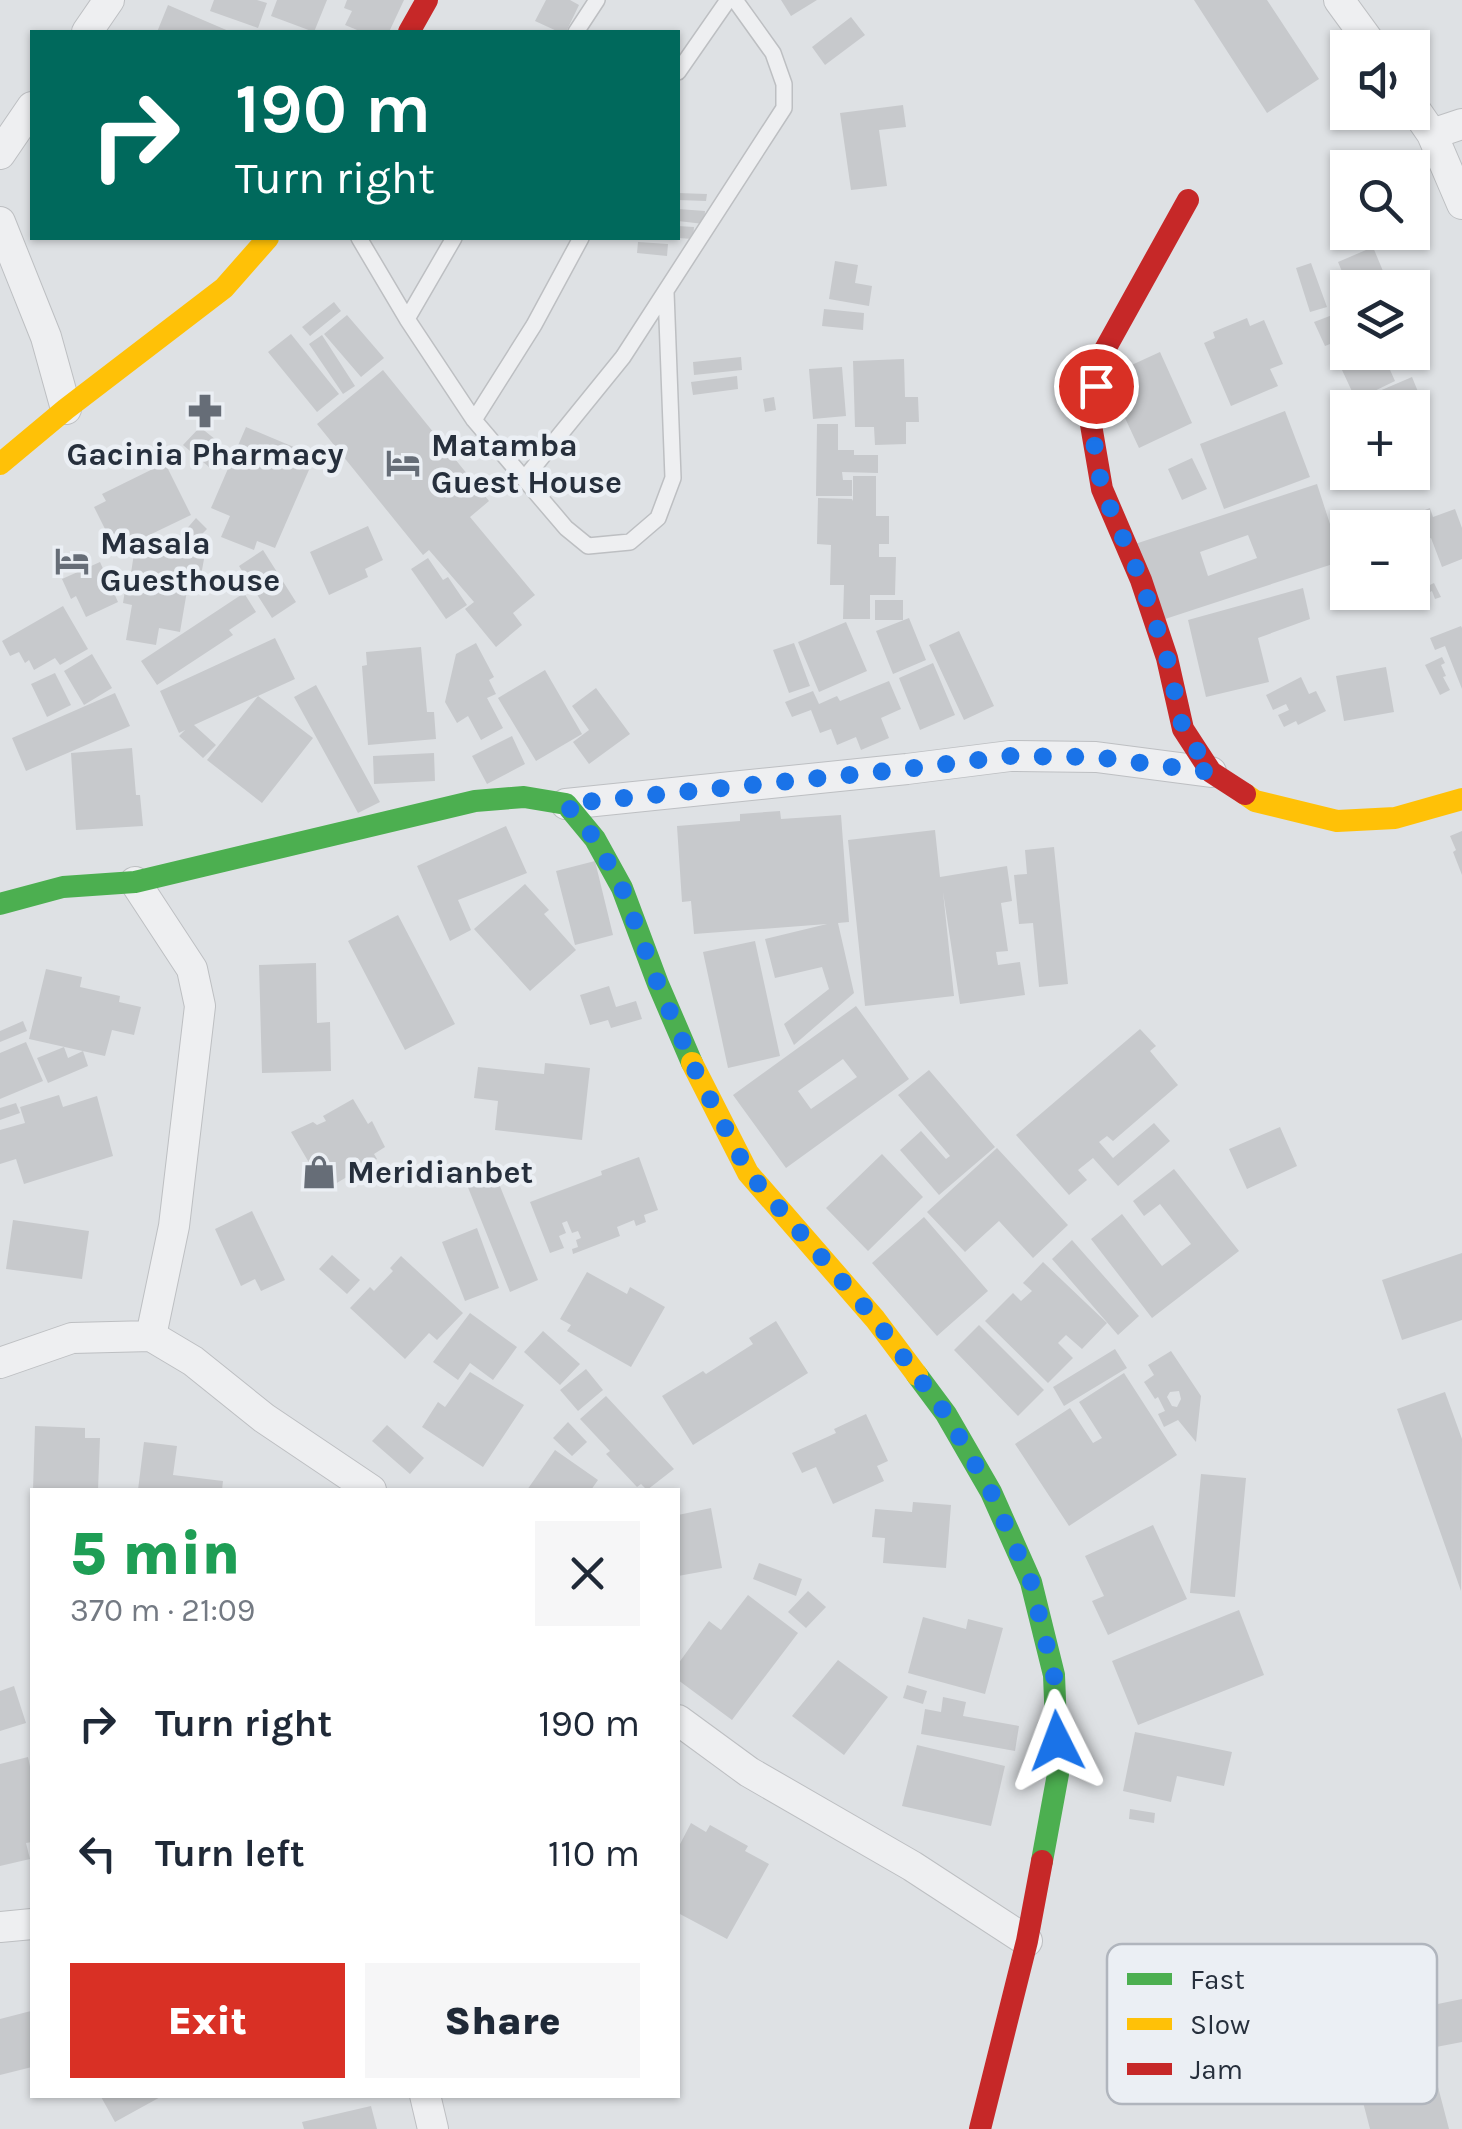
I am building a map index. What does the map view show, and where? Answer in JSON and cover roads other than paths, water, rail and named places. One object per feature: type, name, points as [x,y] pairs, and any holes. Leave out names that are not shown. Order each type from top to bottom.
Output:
[{"type":"street","points":[[88,30],[109,0]]},
{"type":"street","points":[[410,30],[427,0]]},
{"type":"street","points":[[1339,0],[1361,30]]},
{"type":"street","points":[[0,154],[30,110]]},
{"type":"street","points":[[1432,134],[1462,124]]},
{"type":"street","points":[[1429,130],[1462,204]]},
{"type":"street","points":[[1188,200],[1103,354],[1090,419],[1102,489],[1146,595],[1167,658],[1183,729],[1211,772]]},
{"type":"street","points":[[0,222],[46,337],[66,410]]},
{"type":"street","points":[[0,464],[224,288],[266,240]]},
{"type":"street","points":[[0,904],[63,887],[134,882],[475,801],[524,797],[566,804],[1010,756],[1096,757],[1211,772],[1256,800],[1337,821],[1395,818],[1462,799]]},
{"type":"street","points":[[566,804],[595,839],[622,888],[696,1072],[748,1172],[875,1319],[946,1414],[991,1492],[1031,1582],[1054,1675],[1058,1774],[1027,1941],[980,2129]]},
{"type":"street","points":[[134,882],[192,969],[200,1006],[174,1226],[150,1336]]},
{"type":"street","points":[[0,1364],[72,1338],[150,1336],[193,1361],[264,1418],[367,1488]]},
{"type":"street","points":[[680,1721],[749,1772],[912,1866],[1027,1941]]},
{"type":"street","points":[[0,1927],[30,1924]]},
{"type":"street","points":[[426,2098],[433,2129]]},
{"type":"lane","points":[[577,30],[596,0]]},
{"type":"lane","points":[[524,479],[623,357],[784,108],[784,84],[773,52],[732,0],[680,69]]},
{"type":"lane","points":[[359,240],[474,420],[566,528],[588,546],[630,542],[658,518],[673,478],[666,292]]},
{"type":"lane","points":[[407,319],[453,240]]},
{"type":"lane","points":[[474,420],[534,324],[580,240]]},
{"type":"place","name":"Gacinia Pharmacy","points":[[205,411]]},
{"type":"place","name":"Matamba Guest House","points":[[403,463]]},
{"type":"place","name":"Masala Guesthouse","points":[[72,561]]},
{"type":"place","name":"Meridianbet","points":[[319,1172]]}]
